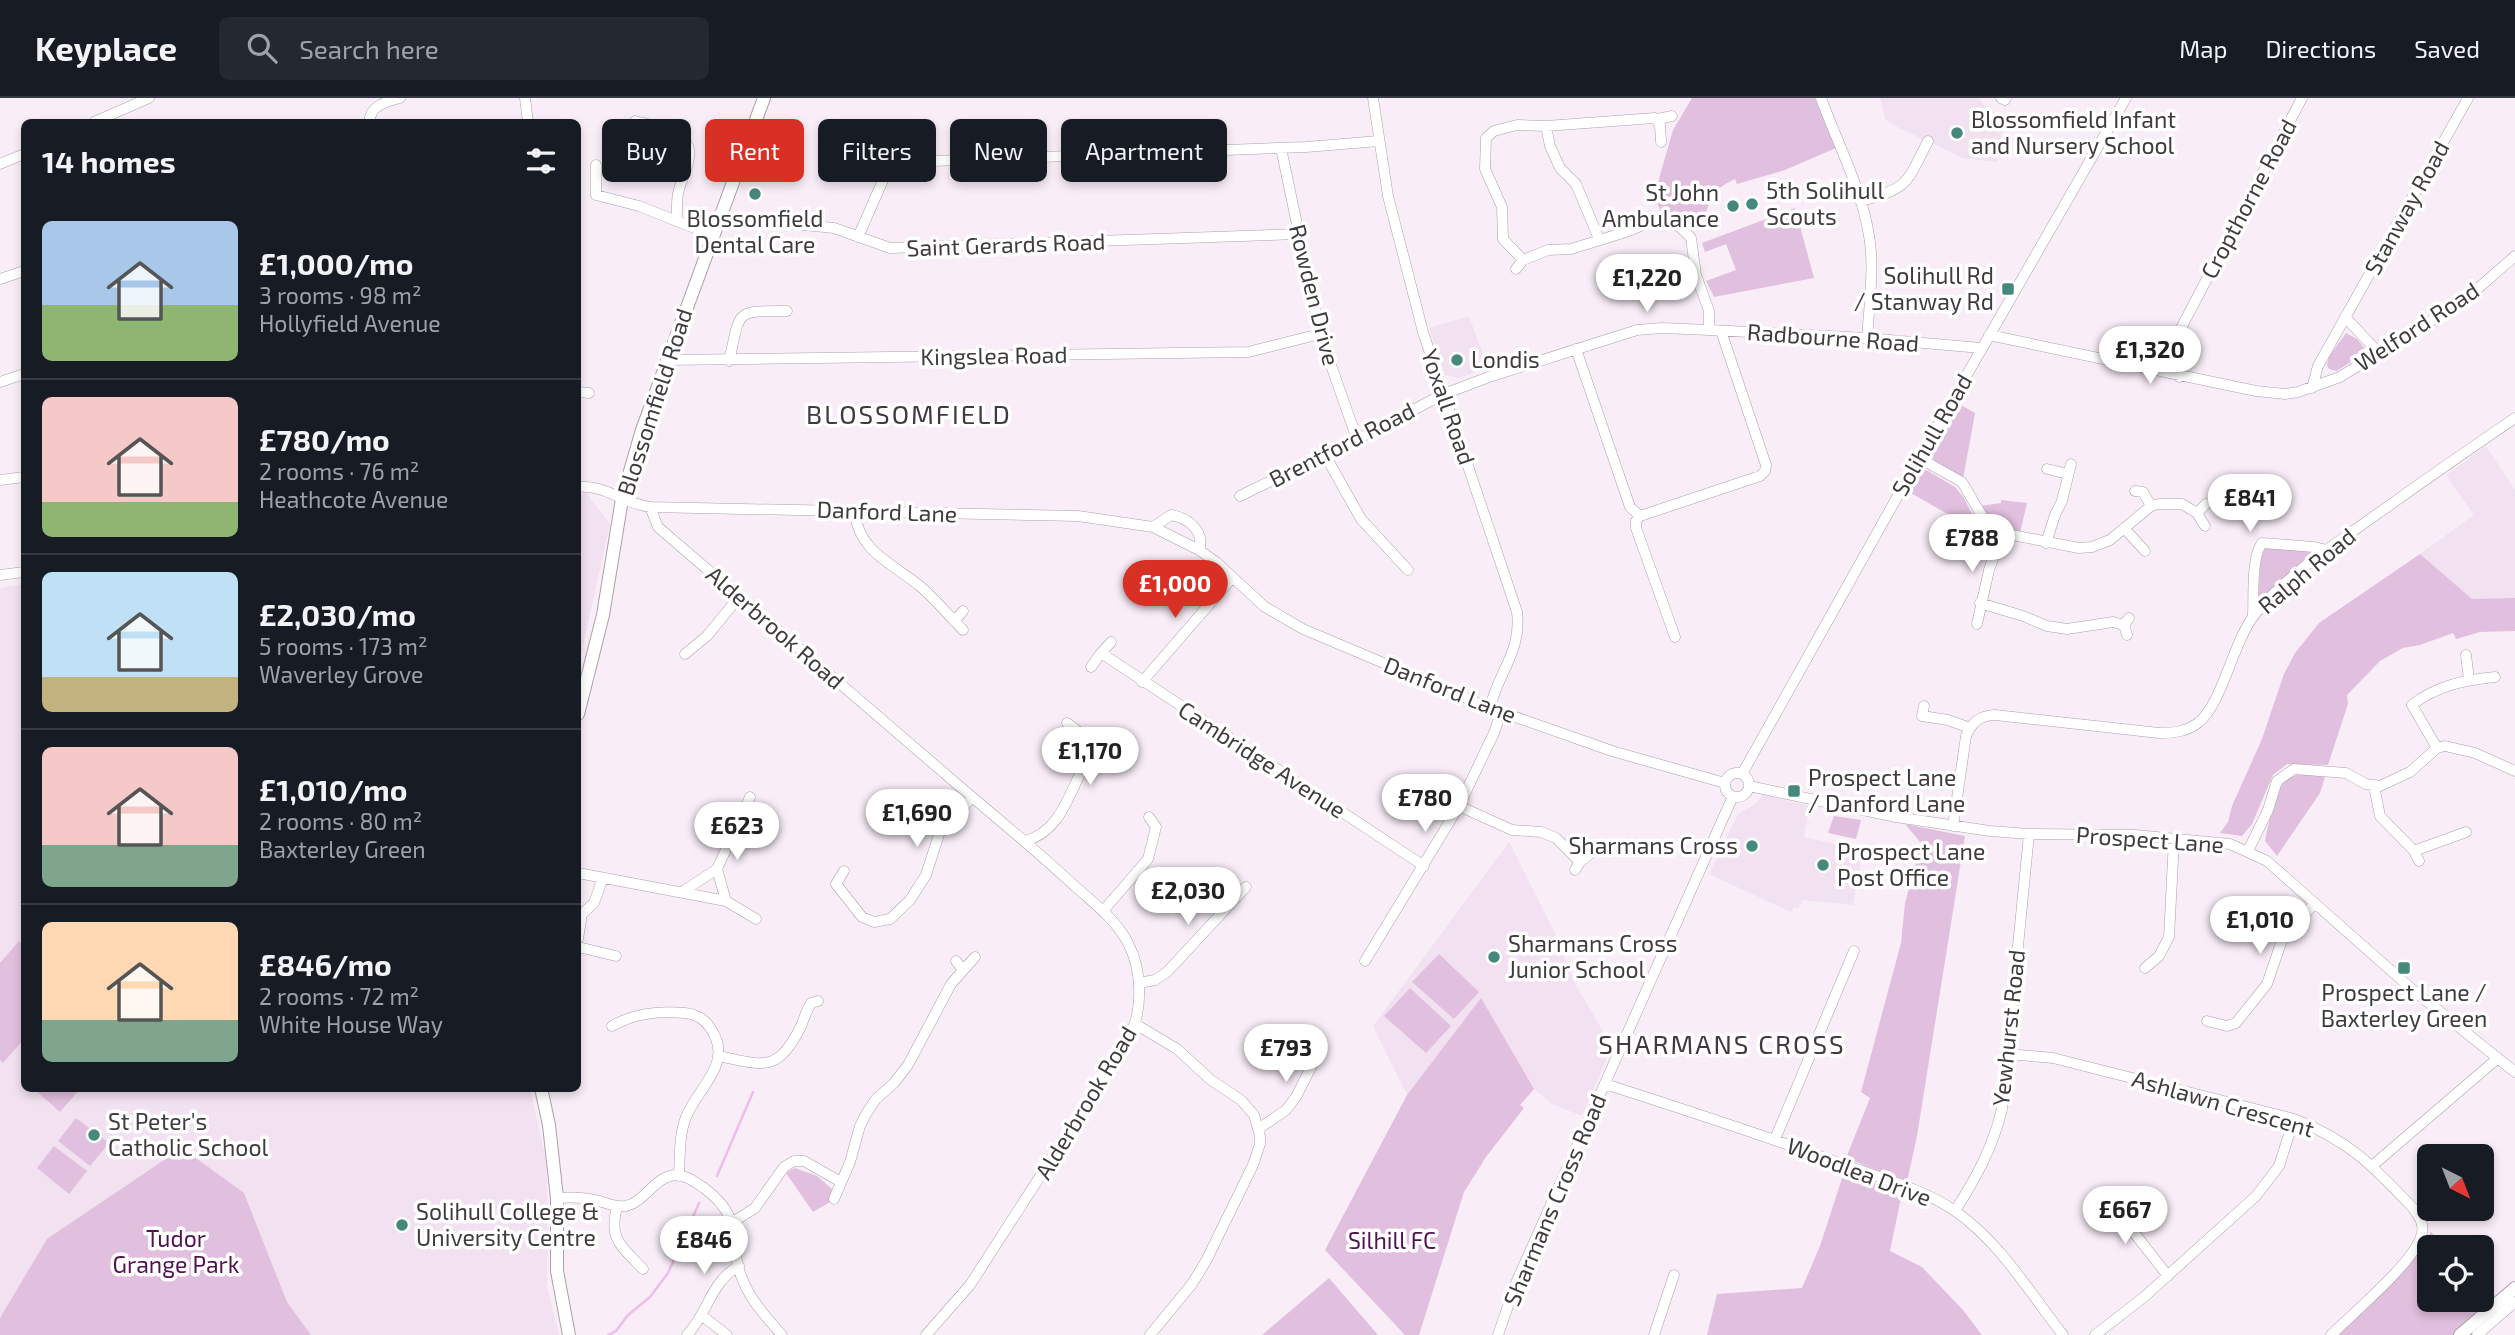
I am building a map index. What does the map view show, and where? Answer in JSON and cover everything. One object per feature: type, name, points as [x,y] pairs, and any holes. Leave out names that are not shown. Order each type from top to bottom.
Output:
[{"type":"main road","name":"Blossomfield Road","points":[[581,702],[603,615],[621,520],[622,499],[642,429],[719,214],[764,98]]},
{"type":"main road","points":[[542,1092],[549,1125],[557,1198],[557,1272],[569,1335]]},
{"type":"main road","points":[[2460,1335],[2515,1288]]},
{"type":"street","points":[[101,119],[149,98]]},
{"type":"street","points":[[370,119],[377,106],[400,98]]},
{"type":"street","points":[[525,98],[528,119]]},
{"type":"street","name":"Yoxall Road","points":[[1373,98],[1398,238],[1423,332],[1517,612],[1516,645],[1490,708]]},
{"type":"street","points":[[1821,98],[1861,201],[1871,253],[1867,338]]},
{"type":"street","name":"Solihull Road","points":[[1742,774],[1919,457],[2126,98]]},
{"type":"street","name":"Cropthorne Road","points":[[2150,370],[2169,351],[2302,98]]},
{"type":"street","name":"Stanway Road","points":[[2312,388],[2318,366],[2468,98]]},
{"type":"street","points":[[1523,260],[1503,239],[1503,211],[1484,164],[1487,153],[1486,138],[1494,131],[1517,125],[1546,126],[1672,116]]},
{"type":"street","points":[[1658,119],[1661,142]]},
{"type":"street","points":[[1546,126],[1550,146],[1560,168],[1576,184],[1599,239]]},
{"type":"street","points":[[858,237],[887,171],[898,164],[1282,148],[1379,141]]},
{"type":"street","points":[[1861,201],[1892,193],[1902,186],[1909,179],[1928,141]]},
{"type":"street","name":"Rowden Drive","points":[[1282,148],[1320,334],[1357,439]]},
{"type":"street","points":[[0,164],[21,155]]},
{"type":"street","points":[[596,164],[596,195],[639,206],[712,235]]},
{"type":"street","points":[[676,221],[679,208],[677,197],[682,182]]},
{"type":"street","name":"Saint Gerards Road","points":[[719,214],[725,218],[834,228],[890,248],[1298,234]]},
{"type":"street","points":[[1516,269],[1523,260],[1548,250],[1571,249],[1629,231],[1657,219],[1665,220],[1685,231],[1691,239],[1696,275],[1709,311],[1709,330]]},
{"type":"street","name":"Welford Road","points":[[2312,388],[2340,377],[2475,291],[2515,256]]},
{"type":"street","points":[[0,279],[21,272]]},
{"type":"street","points":[[729,361],[739,319],[745,313],[787,311]]},
{"type":"street","points":[[2345,317],[2378,352]]},
{"type":"street","name":"Radbourne Road","points":[[1444,394],[1637,330],[1662,328],[1867,338],[1982,348]]},
{"type":"street","points":[[1675,637],[1636,528],[1636,521],[1640,516],[1760,476],[1766,465],[1721,331]]},
{"type":"street","name":"Kingslea Road","points":[[666,360],[1248,352],[1320,334]]},
{"type":"street","points":[[1989,335],[2179,377],[2273,393],[2285,394],[2312,388]]},
{"type":"street","points":[[1576,349],[1630,508],[1640,516]]},
{"type":"street","points":[[2169,351],[2179,377]]},
{"type":"street","points":[[0,382],[21,375]]},
{"type":"street","name":"Brentford Road","points":[[1240,496],[1444,394]]},
{"type":"street","name":"Ralph Road","points":[[1969,728],[1977,720],[1989,715],[2159,733],[2186,730],[2198,723],[2211,708],[2233,653],[2253,616],[2280,588],[2327,550],[2515,418]]},
{"type":"street","points":[[1325,455],[1361,519],[1408,570]]},
{"type":"street","points":[[1919,457],[1962,482],[1982,516],[2002,533],[2046,543],[2079,548],[2092,547],[2110,540],[2151,506],[2175,503],[2197,513],[2205,526]]},
{"type":"street","points":[[2046,543],[2062,501],[2070,469],[2047,469]]},
{"type":"street","points":[[0,480],[21,477]]},
{"type":"street","name":"Danford Lane","points":[[581,487],[594,486],[622,499],[650,507],[1078,516],[1153,527],[1199,550],[1265,607],[1291,624],[1490,708],[1612,751],[1725,783]]},
{"type":"street","points":[[2135,491],[2143,492],[2151,506]]},
{"type":"street","points":[[2197,513],[2206,504]]},
{"type":"street","name":"Alderbrook Road","points":[[650,507],[658,527],[1025,841],[1103,911],[1129,944],[1139,983],[1136,1025],[1054,1158],[970,1285],[926,1335]]},
{"type":"street","points":[[855,512],[856,527],[879,557],[920,586],[963,630]]},
{"type":"street","name":"Danford Lane","points":[[1153,527],[1171,515],[1179,516],[1194,526],[1200,535],[1202,542],[1199,550]]},
{"type":"street","points":[[2124,528],[2145,551]]},
{"type":"street","points":[[1976,624],[2002,533]]},
{"type":"street","points":[[2253,616],[2256,559],[2262,543],[2327,550]]},
{"type":"street","points":[[0,575],[21,572]]},
{"type":"street","points":[[1142,682],[1232,578]]},
{"type":"street","points":[[685,654],[707,636],[738,597]]},
{"type":"street","points":[[1980,603],[2047,626],[2067,629],[2113,622],[2126,626]]},
{"type":"street","points":[[954,621],[963,611]]},
{"type":"street","points":[[1091,667],[1111,642]]},
{"type":"street","name":"Cambridge Avenue","points":[[1101,653],[1424,866]]},
{"type":"street","points":[[2466,655],[2469,680]]},
{"type":"street","points":[[2437,748],[2412,705],[2420,698],[2454,682],[2495,677]]},
{"type":"street","points":[[1924,706],[1922,716],[1948,720],[1969,728],[1953,826]]},
{"type":"street","points":[[1365,961],[1459,806],[1502,712]]},
{"type":"street","points":[[1025,841],[1043,833],[1064,811],[1077,779],[1092,755],[1088,736],[1067,723]]},
{"type":"street","points":[[2248,851],[2268,810],[2277,781],[2294,769],[2346,773],[2374,786],[2381,786],[2410,772],[2437,748],[2456,747],[2515,771],[2515,778]]},
{"type":"street","points":[[1733,774],[1742,774],[1748,779],[1749,786],[1744,795],[1733,796],[1727,791],[1725,783],[1733,774]]},
{"type":"street","name":"Prospect Lane","points":[[1749,786],[1953,826],[2029,834],[2135,835],[2221,843],[2248,851],[2267,861],[2413,990],[2515,1072]]},
{"type":"street","points":[[2374,786],[2380,816],[2416,856],[2466,832]]},
{"type":"street","name":"Sharmans Cross Road","points":[[1498,1335],[1516,1283],[1733,796]]},
{"type":"street","points":[[682,892],[717,869],[750,797]]},
{"type":"street","points":[[844,871],[837,887],[862,917],[874,922],[890,919],[910,900],[926,875],[942,825],[972,797]]},
{"type":"street","points":[[1459,806],[1512,830],[1541,832],[1556,838],[1577,866],[1590,854]]},
{"type":"street","points":[[1103,911],[1148,859],[1156,827],[1149,817]]},
{"type":"street","name":"Yewhurst Road","points":[[1955,1211],[1978,1175],[1991,1146],[2002,1109],[2029,834]]},
{"type":"street","points":[[2144,968],[2159,956],[2169,937],[2174,840]]},
{"type":"street","points":[[717,869],[726,901]]},
{"type":"street","points":[[581,874],[726,901],[756,919]]},
{"type":"street","points":[[581,920],[582,914],[594,903],[603,878]]},
{"type":"street","points":[[1139,983],[1155,979],[1167,972],[1246,887]]},
{"type":"street","points":[[2207,1021],[2227,1026],[2236,1023],[2267,984],[2283,937],[2315,903]]},
{"type":"street","points":[[581,948],[616,956]]},
{"type":"street","points":[[1775,1139],[1854,951]]},
{"type":"street","points":[[834,1199],[866,1114],[876,1099],[894,1083],[908,1065],[960,965],[975,957]]},
{"type":"street","points":[[719,1056],[764,1064],[775,1062],[784,1054],[800,1028],[811,1003],[818,1001]]},
{"type":"street","points":[[612,1026],[628,1017],[647,1013],[694,1014],[708,1024],[715,1034],[719,1056],[715,1070],[685,1122],[680,1175]]},
{"type":"street","points":[[1136,1025],[1177,1049],[1211,1080],[1241,1100],[1254,1115],[1260,1144],[1253,1165],[1192,1284],[1150,1335]]},
{"type":"street","points":[[1258,1129],[1286,1110],[1296,1097],[1321,1047]]},
{"type":"street","name":"Ashlawn Crescent","points":[[2008,1054],[2053,1058],[2294,1119],[2336,1138],[2372,1166],[2421,1218],[2422,1236],[2409,1258],[2331,1335]]},
{"type":"street","points":[[2372,1166],[2498,1058]]},
{"type":"street","name":"Woodlea Drive","points":[[1605,1084],[1775,1139],[1906,1186],[1955,1211],[1992,1244],[2063,1335]]},
{"type":"street","points":[[2095,1335],[2168,1276],[2263,1188],[2279,1166],[2294,1119]]},
{"type":"street","points":[[733,1222],[755,1208],[784,1167],[794,1161],[804,1161],[841,1182]]},
{"type":"street","points":[[557,1198],[576,1197],[617,1207],[635,1203],[664,1179],[680,1175],[695,1182],[720,1201],[733,1222],[743,1282],[782,1335]]},
{"type":"street","points":[[2106,1197],[2168,1276]]},
{"type":"street","points":[[617,1207],[613,1233],[620,1245],[643,1269]]},
{"type":"street","points":[[689,1333],[705,1317],[719,1281],[727,1272],[739,1266]]},
{"type":"street","points":[[1654,1335],[1674,1275]]},
{"type":"street","points":[[2477,1335],[2515,1302]]},
{"type":"street","points":[[705,1317],[727,1335]]},
{"type":"shaded area","name":"Blossomfield Infant and Nursery School","points":[[1880,98],[1979,98],[1985,107],[2004,119],[1997,162],[1963,158],[1899,128],[1885,119]]},
{"type":"shaded area","points":[[1469,316],[1488,368],[1458,378],[1445,375],[1429,328]]},
{"type":"shaded area","points":[[2486,446],[2515,490],[2515,598],[2472,600],[2420,554],[2474,515],[2446,475]]},
{"type":"shaded area","points":[[586,493],[610,524],[581,654],[581,494]]},
{"type":"shaded area","name":"Solihull College & University Centre","points":[[21,584],[21,1092],[531,1092],[545,1155],[548,1204],[547,1286],[559,1335],[311,1335],[287,1302],[244,1193],[235,1187],[0,1318],[0,588]]},
{"type":"shaded area","points":[[1763,795],[1810,806],[1804,837],[1863,850],[1853,905],[1802,900],[1799,908],[1794,907],[1791,912],[1709,874],[1738,814],[1756,803]]},
{"type":"shaded area","name":"Sharmans Cross Junior School","points":[[1509,842],[1554,931],[1575,984],[1612,1046],[1582,1116],[1552,1104],[1534,1089],[1481,999],[1407,1095],[1373,1026]]},
{"type":"green space","points":[[1692,98],[1815,98],[1836,148],[1785,170],[1737,184],[1735,179],[1724,185],[1712,197],[1704,216],[1693,231],[1662,214],[1654,196],[1673,130]]},
{"type":"green space","points":[[1795,208],[1814,278],[1714,297],[1706,281],[1736,270],[1726,244],[1705,252],[1702,243]]},
{"type":"green space","points":[[2346,333],[2357,339],[2365,349],[2361,355],[2337,371],[2329,369],[2329,357]]},
{"type":"green space","points":[[1959,404],[1975,413],[1963,479],[1932,457]]},
{"type":"green space","points":[[1922,470],[1955,487],[1972,514],[1992,536],[1992,546],[1950,532],[1953,517],[1909,492]]},
{"type":"green space","points":[[2001,500],[2027,503],[2020,533],[1997,523],[1980,506],[2001,503]]},
{"type":"green space","points":[[2266,547],[2312,550],[2315,554],[2288,574],[2258,603],[2261,551]]},
{"type":"green space","points":[[2420,554],[2472,599],[2515,598],[2515,631],[2480,632],[2456,639],[2453,633],[2403,648],[2380,661],[2347,695],[2348,704],[2328,765],[2287,764],[2273,775],[2252,824],[2242,836],[2220,833],[2228,822],[2232,806],[2262,739],[2284,674],[2295,653],[2319,623]]},
{"type":"green space","points":[[2302,773],[2325,777],[2320,793],[2277,856],[2265,841],[2274,804],[2284,783]]},
{"type":"green space","points":[[1834,816],[1861,820],[1856,839],[1828,833]]},
{"type":"green space","points":[[1905,824],[1965,836],[1917,1136],[1907,1182],[1846,1158],[1870,1098],[1861,1092],[1901,943],[1905,903],[1921,843]]},
{"type":"green space","points":[[19,941],[21,1042],[3,1063],[0,1060],[0,963]]},
{"type":"green space","points":[[1439,954],[1479,992],[1454,1019],[1412,982]]},
{"type":"green space","points":[[1410,988],[1451,1026],[1426,1053],[1384,1016]]},
{"type":"green space","name":"Silhill FC","points":[[1481,998],[1534,1089],[1520,1105],[1524,1108],[1486,1157],[1464,1192],[1419,1335],[1405,1335],[1325,1250],[1407,1095]]},
{"type":"green space","points":[[37,1092],[77,1092],[60,1112]]},
{"type":"green space","points":[[76,1118],[109,1143],[90,1166],[58,1141]]},
{"type":"green space","points":[[54,1146],[87,1171],[69,1194],[37,1168]]},
{"type":"green space","name":"Tudor Grange Park","points":[[182,1148],[244,1193],[287,1302],[311,1335],[0,1335],[0,1318],[47,1239]]},
{"type":"green space","points":[[795,1168],[817,1176],[832,1189],[830,1202],[813,1212],[786,1173]]},
{"type":"green space","points":[[1844,1172],[1902,1193],[1890,1251],[1922,1267],[1963,1310],[1982,1335],[1707,1335],[1717,1294],[1802,1288],[1820,1246]]},
{"type":"green space","points":[[2417,1253],[2417,1312],[2477,1312],[2453,1335],[2338,1335]]},
{"type":"green space","points":[[1329,1278],[1378,1335],[1262,1335]]},
{"type":"waterway","points":[[717,1176],[753,1092]]},
{"type":"waterway","points":[[608,1335],[616,1331],[628,1315],[650,1297],[668,1273],[699,1203]]},
{"type":"place","name":"Blossomfield Infant and Nursery School","points":[[1957,133]]},
{"type":"place","name":"Blossomfield Dental Care","points":[[755,194]]},
{"type":"place","name":"5th Solihull Scouts","points":[[1752,204]]},
{"type":"place","name":"St John Ambulance","points":[[1733,206]]},
{"type":"place","name":"Solihull Rd / Stanway Rd","points":[[2008,289]]},
{"type":"place","name":"Londis","points":[[1457,360]]},
{"type":"place","name":"Prospect Lane / Danford Lane","points":[[1794,791]]},
{"type":"place","name":"Sharmans Cross","points":[[1752,846]]},
{"type":"place","name":"Prospect Lane Post Office","points":[[1823,865]]},
{"type":"place","name":"Sharmans Cross Junior School","points":[[1494,957]]},
{"type":"place","name":"Prospect Lane / Baxterley Green","points":[[2404,968]]},
{"type":"place","name":"St Peter's Catholic School","points":[[94,1135]]},
{"type":"place","name":"Solihull College & University Centre","points":[[402,1225]]},
{"type":"district","name":"BLOSSOMFIELD","points":[[909,415]]},
{"type":"district","name":"SHARMANS CROSS","points":[[1722,1045]]}]
